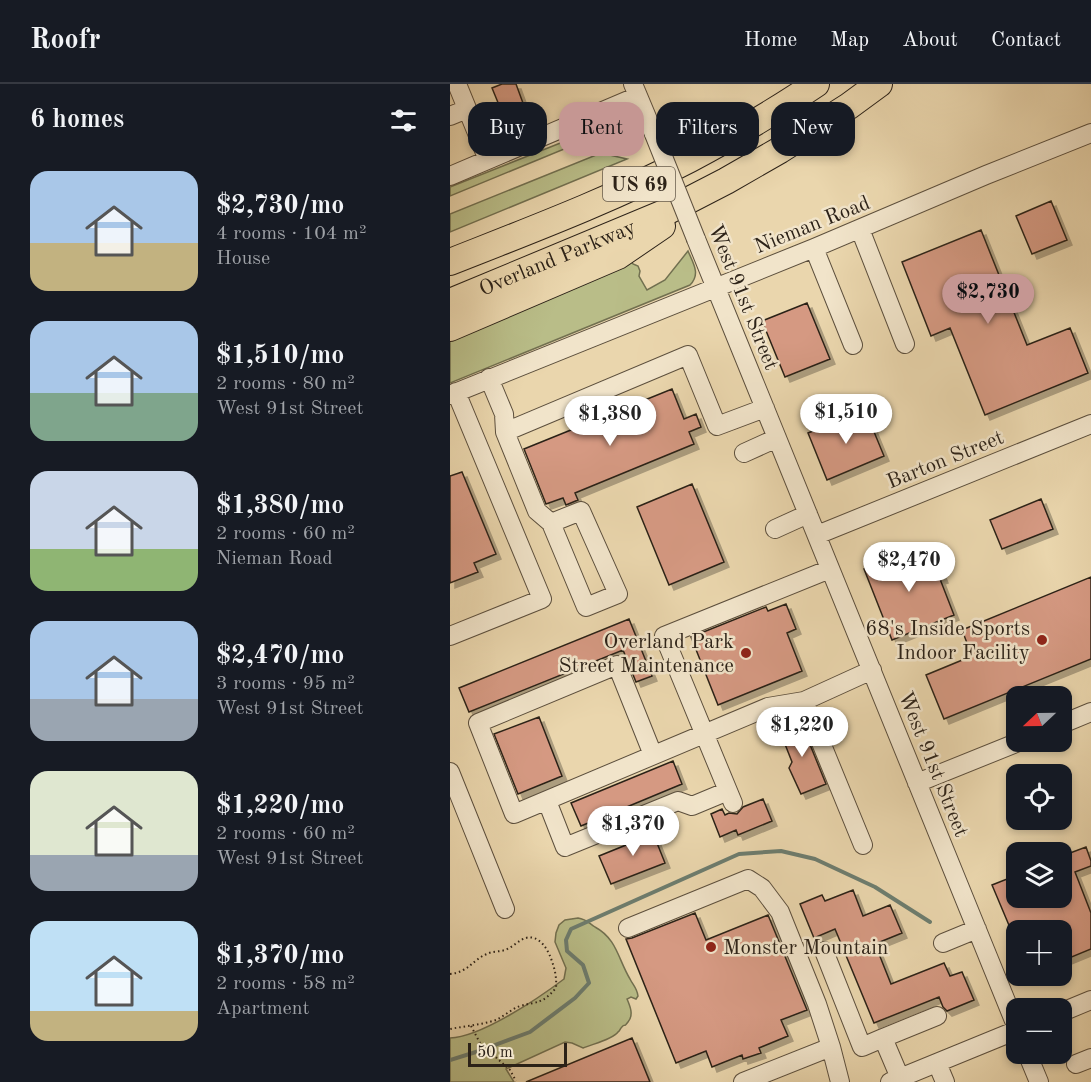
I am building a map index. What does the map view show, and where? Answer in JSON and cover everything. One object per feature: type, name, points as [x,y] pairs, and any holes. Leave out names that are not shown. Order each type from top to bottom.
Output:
[{"type":"highway","name":"Overland Parkway","points":[[450,262],[574,212],[690,159],[816,84]]},
{"type":"highway","name":"Overland Parkway","points":[[450,302],[664,213],[726,181],[800,138],[879,84]]},
{"type":"highway","points":[[450,328],[618,256],[726,181]]},
{"type":"street","points":[[457,84],[488,160]]},
{"type":"street","points":[[450,176],[636,90]]},
{"type":"street","name":"West 91st Street","points":[[636,90],[1006,1002]]},
{"type":"street","points":[[450,116],[467,109]]},
{"type":"street","name":"Nieman Road","points":[[453,393],[814,248],[1091,133]]},
{"type":"street","points":[[860,229],[905,344]]},
{"type":"street","points":[[814,248],[852,345]]},
{"type":"street","points":[[505,432],[688,355],[717,426],[765,408]]},
{"type":"street","points":[[489,378],[504,414],[505,432],[537,511],[551,524],[586,607],[618,594],[582,511],[551,524]]},
{"type":"street","points":[[450,636],[542,599],[453,393]]},
{"type":"street","name":"Barton Street","points":[[816,535],[1091,424]]},
{"type":"street","points":[[744,453],[777,438]]},
{"type":"street","points":[[774,529],[808,514]]},
{"type":"street","points":[[546,801],[566,847],[678,801],[692,806],[730,797],[664,636],[830,569]]},
{"type":"street","points":[[653,755],[617,665],[478,723],[514,814],[768,707],[804,701],[872,670]]},
{"type":"street","points":[[804,701],[863,845]]},
{"type":"street","points":[[1072,720],[1091,712]]},
{"type":"street","points":[[918,783],[1006,747]]},
{"type":"street","points":[[450,775],[504,909]]},
{"type":"street","points":[[628,928],[748,879],[762,888],[780,912],[816,1004],[840,1082]]},
{"type":"street","points":[[943,943],[977,929]]},
{"type":"street","points":[[824,951],[862,1047],[937,1016]]},
{"type":"street","points":[[1072,1008],[1091,1000]]},
{"type":"street","points":[[883,1038],[895,1080],[1006,1034]]},
{"type":"street","points":[[743,1082],[831,1047]]},
{"type":"street","points":[[937,1063],[945,1082]]},
{"type":"street","points":[[1032,1064],[1039,1082]]},
{"type":"path","points":[[450,974],[461,972],[484,955],[506,950],[523,939],[536,938],[542,942],[553,963],[557,978],[556,988],[543,1001],[519,1007],[495,1020],[450,1029]]},
{"type":"path","points":[[471,1026],[480,1042],[510,1070],[516,1081]]},
{"type":"green space","points":[[559,144],[559,151],[547,156],[547,148]]},
{"type":"green space","points":[[528,156],[547,156],[450,196],[450,187]]},
{"type":"green space","points":[[594,156],[614,156],[627,159],[450,232],[450,214]]},
{"type":"green space","points":[[688,251],[696,273],[690,285],[450,383],[450,338],[631,260],[638,266],[639,276],[647,290],[665,280]]},
{"type":"green space","points":[[578,918],[587,921],[613,943],[638,996],[636,999],[631,997],[627,999],[631,1013],[630,1019],[615,1035],[602,1042],[583,1048],[565,1042],[506,1069],[514,1082],[450,1082],[450,1038],[463,1036],[493,1024],[525,1006],[564,979],[566,968],[555,942],[556,933],[559,925],[565,920]]},
{"type":"building","points":[[502,84],[516,84],[523,102],[498,102],[492,88]]},
{"type":"building","points":[[1051,201],[1067,240],[1032,254],[1016,216]]},
{"type":"building","points":[[981,230],[1027,345],[1070,328],[1088,373],[985,415],[950,328],[931,336],[902,262]]},
{"type":"building","points":[[807,303],[830,359],[785,377],[762,321]]},
{"type":"building","points":[[672,389],[684,419],[696,414],[701,427],[689,432],[694,444],[575,493],[578,500],[566,505],[563,498],[546,504],[524,449]]},
{"type":"building","points":[[865,410],[884,456],[827,480],[808,433]]},
{"type":"building","points":[[462,472],[496,554],[474,563],[478,572],[450,583],[450,476]]},
{"type":"building","points":[[692,484],[724,562],[669,585],[637,507]]},
{"type":"building","points":[[1041,499],[1053,529],[1002,549],[990,520]]},
{"type":"building","points":[[925,548],[929,560],[935,558],[943,578],[940,579],[954,615],[892,640],[864,569],[906,552],[907,555]]},
{"type":"building","name":"68's Inside Sports Indoor Facility","points":[[1091,577],[1091,659],[1025,686],[1006,686],[1006,694],[944,719],[926,675],[972,656],[962,630]]},
{"type":"building","name":"Overland Park Street Maintenance","points":[[786,604],[796,629],[787,633],[802,671],[718,705],[691,637],[766,607],[768,611]]},
{"type":"building","points":[[629,619],[652,676],[636,682],[623,650],[469,712],[459,688]]},
{"type":"building","points":[[539,717],[562,776],[518,794],[494,734]]},
{"type":"building","points":[[800,720],[826,784],[801,794],[789,768],[792,762],[779,729]]},
{"type":"building","points":[[673,761],[682,784],[581,826],[571,803]]},
{"type":"building","points":[[763,799],[772,821],[738,835],[736,830],[720,837],[711,814],[722,809],[725,815],[737,814],[743,807]]},
{"type":"building","points":[[646,827],[649,835],[653,833],[665,863],[611,884],[599,856],[631,843],[627,834]]},
{"type":"building","points":[[1086,847],[1091,861],[1091,866],[1075,872],[1091,913],[1091,949],[1072,957],[1072,920],[1007,920],[992,885],[1006,879],[1006,908],[1072,908],[1072,852]]},
{"type":"building","points":[[853,890],[863,916],[890,905],[902,933],[875,944],[891,984],[944,963],[950,976],[962,972],[974,1000],[947,1011],[939,997],[874,1023],[835,929],[814,938],[800,904],[822,895],[825,901]]},
{"type":"building","points":[[695,913],[706,940],[768,915],[807,1010],[781,1020],[788,1036],[759,1048],[761,1053],[743,1059],[742,1055],[712,1067],[706,1051],[676,1063],[626,939]]},
{"type":"building","points":[[632,1038],[650,1082],[526,1082]]},
{"type":"waterway","points":[[450,1060],[530,1032],[575,998],[589,983],[583,965],[567,951],[566,940],[571,929],[739,854],[781,851],[815,859],[875,887],[930,922]]},
{"type":"place","name":"68's Inside Sports Indoor Facility","points":[[1042,640]]},
{"type":"place","name":"Overland Park Street Maintenance","points":[[746,653]]},
{"type":"place","name":"Monster Mountain","points":[[711,947]]}]
